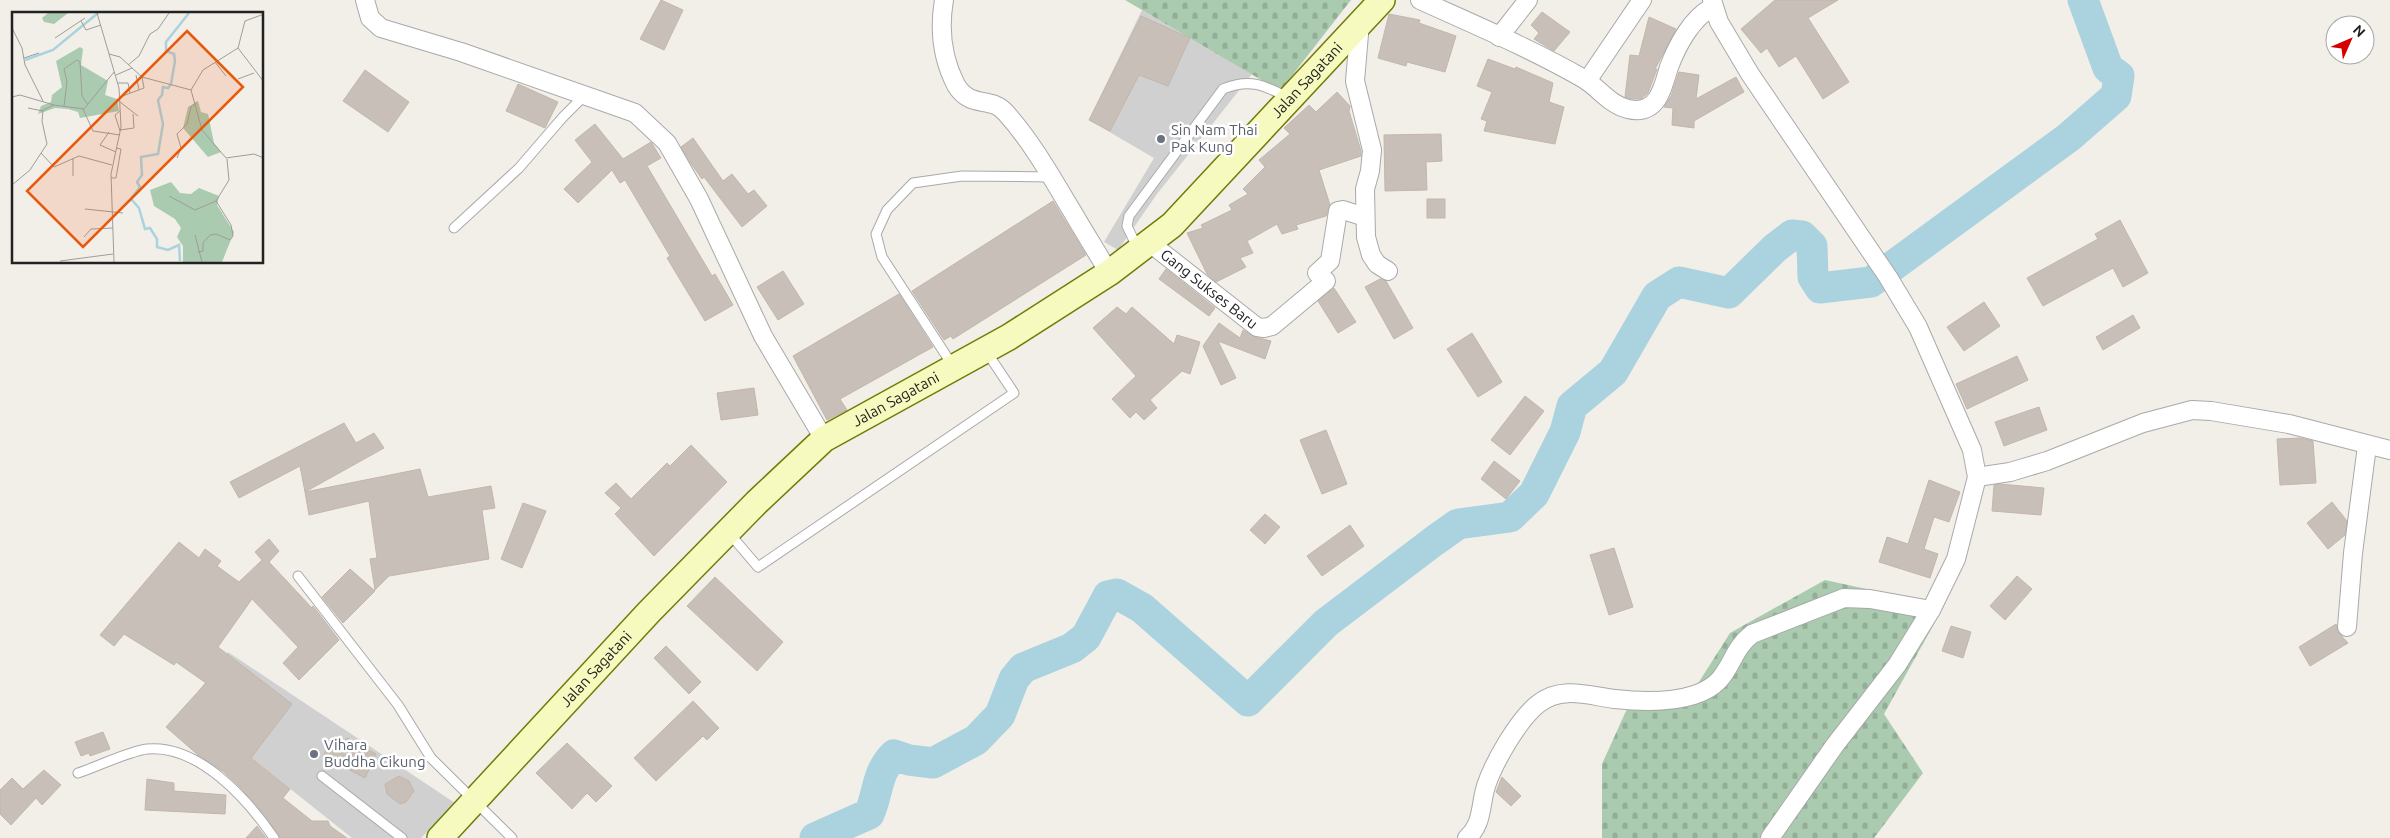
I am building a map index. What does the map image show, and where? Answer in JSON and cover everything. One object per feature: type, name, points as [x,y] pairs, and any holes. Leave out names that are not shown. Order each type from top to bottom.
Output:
[{"type":"street","points":[[365,0],[370,18],[380,28],[462,52],[635,113],[667,143],[699,199],[763,336],[824,440]]},
{"type":"street","points":[[944,0],[940,23],[944,50],[956,84],[967,98],[974,102],[994,104],[1005,111],[1052,177],[1109,273]]},
{"type":"street","name":"Jalan Sagatani","points":[[440,838],[649,612],[728,532],[824,440],[985,350],[1109,273],[1172,225],[1382,0]]},
{"type":"street","points":[[1420,0],[1587,81],[1626,109],[1638,110],[1651,107],[1659,97],[1672,59],[1684,36],[1712,4],[1750,74],[1888,277],[1918,328],[1972,450],[1977,477],[1956,559],[1930,610],[1897,665],[1835,745],[1770,838]]},
{"type":"street","points":[[1499,37],[1528,0]]},
{"type":"street","points":[[1587,81],[1642,0]]},
{"type":"street","points":[[1360,22],[1355,81],[1372,150],[1370,171],[1365,190],[1366,237],[1371,255],[1377,264],[1388,271]]},
{"type":"street","name":"Gang Sukses Baru","points":[[1144,247],[1257,326],[1264,328],[1272,326],[1326,281],[1318,273],[1330,261],[1338,211],[1343,210],[1365,217]]},
{"type":"street","points":[[1977,477],[2010,472],[2047,461],[2143,423],[2192,410],[2211,411],[2289,424],[2367,446],[2390,450]]},
{"type":"street","points":[[2347,627],[2353,553],[2367,446]]},
{"type":"street","points":[[1467,838],[1479,822],[1486,785],[1497,761],[1526,715],[1548,698],[1562,694],[1585,693],[1614,699],[1662,701],[1693,696],[1720,680],[1742,644],[1752,634],[1844,598],[1870,600],[1930,610]]},
{"type":"lane","points":[[1144,247],[1127,226],[1129,216],[1223,89],[1238,83],[1254,84],[1270,88],[1290,98]]},
{"type":"lane","points":[[454,228],[519,168],[562,117],[584,96]]},
{"type":"lane","points":[[954,368],[882,257],[876,234],[887,210],[913,183],[962,176],[1052,177]]},
{"type":"lane","points":[[728,532],[758,566],[1014,393],[985,350]]},
{"type":"lane","points":[[298,576],[398,705],[431,758],[512,838]]},
{"type":"lane","points":[[78,773],[146,749],[176,753],[192,759],[220,776],[274,838]]},
{"type":"lane","points":[[322,776],[402,838]]},
{"type":"shaded area","name":"Sin Nam Thai Pak Kung","points":[[1142,10],[1252,74],[1157,194],[1118,250],[1104,242],[1154,158],[1089,120]]},
{"type":"shaded area","name":"Vihara Buddha Cikung","points":[[228,652],[455,803],[421,838],[352,838],[185,705],[191,701]]},
{"type":"green space","points":[[1125,0],[1351,0],[1280,91]]},
{"type":"green space","points":[[1825,580],[1944,606],[1884,714],[1923,773],[1874,838],[1602,838],[1602,764],[1631,700],[1697,685],[1730,633]]},
{"type":"building","points":[[661,0],[683,10],[664,50],[640,39]]},
{"type":"building","points":[[1775,0],[1838,0],[1808,18],[1849,82],[1823,99],[1796,56],[1779,67],[1767,48],[1761,53],[1741,29]]},
{"type":"building","points":[[1542,12],[1570,32],[1554,51],[1534,39],[1539,33],[1531,25]]},
{"type":"building","points":[[1389,14],[1420,20],[1419,23],[1456,36],[1445,72],[1407,62],[1406,66],[1378,58]]},
{"type":"building","points":[[1141,16],[1190,38],[1168,86],[1139,75],[1110,131],[1089,120]]},
{"type":"building","points":[[1649,17],[1676,29],[1655,69],[1657,69],[1648,93],[1641,99],[1631,99],[1625,97],[1630,55],[1639,56]]},
{"type":"building","points":[[1488,59],[1515,69],[1516,67],[1553,83],[1549,102],[1564,107],[1555,144],[1484,131],[1487,121],[1481,119],[1492,92],[1477,86]]},
{"type":"building","points":[[365,70],[409,102],[388,132],[343,101]]},
{"type":"building","points":[[1679,72],[1699,75],[1696,99],[1736,77],[1744,92],[1694,121],[1694,128],[1672,125],[1673,108],[1664,107],[1671,96]]},
{"type":"building","points":[[518,84],[558,102],[545,128],[506,111]]},
{"type":"building","points":[[1337,92],[1350,106],[1349,111],[1361,156],[1319,170],[1330,205],[1326,216],[1296,225],[1298,229],[1282,234],[1277,224],[1247,241],[1253,253],[1240,258],[1246,267],[1216,282],[1207,274],[1187,233],[1203,228],[1201,225],[1232,210],[1229,205],[1248,194],[1243,189],[1265,167],[1259,160],[1290,134],[1284,128],[1309,105],[1316,112]]},
{"type":"building","points":[[595,124],[623,159],[651,142],[661,158],[647,166],[712,276],[715,274],[733,305],[705,321],[667,258],[670,256],[625,180],[620,183],[612,170],[578,203],[564,189],[592,162],[575,140]]},
{"type":"building","points":[[1441,134],[1442,161],[1426,162],[1427,190],[1385,191],[1384,135]]},
{"type":"building","points":[[693,138],[723,181],[732,174],[748,194],[754,190],[767,206],[742,227],[704,177],[702,179],[681,147]]},
{"type":"building","points":[[1427,199],[1445,199],[1445,218],[1427,218]]},
{"type":"building","points":[[1053,201],[1086,255],[953,339],[951,336],[944,340],[912,291]]},
{"type":"building","points":[[2120,220],[2148,273],[2123,287],[2113,268],[2043,306],[2027,278],[2098,239],[2095,234]]},
{"type":"building","points":[[1166,269],[1215,308],[1209,316],[1159,279]]},
{"type":"building","points":[[783,271],[804,304],[778,320],[757,287]]},
{"type":"building","points":[[1380,279],[1386,281],[1413,328],[1394,339],[1365,287]]},
{"type":"building","points":[[1334,288],[1356,322],[1338,333],[1318,301]]},
{"type":"building","points":[[899,294],[933,347],[840,399],[847,410],[827,420],[793,356]]},
{"type":"building","points":[[1984,302],[2000,326],[1964,351],[1947,327]]},
{"type":"building","points":[[1117,307],[1126,314],[1132,307],[1174,344],[1177,335],[1200,342],[1190,374],[1182,371],[1150,400],[1157,408],[1144,420],[1136,412],[1130,418],[1112,399],[1136,376],[1093,328]]},
{"type":"building","points":[[2133,315],[2140,328],[2103,350],[2096,337]]},
{"type":"building","points":[[1219,323],[1240,338],[1243,330],[1255,337],[1271,341],[1265,359],[1218,341],[1236,378],[1221,385],[1203,346]]},
{"type":"building","points":[[1472,333],[1502,382],[1478,397],[1447,349]]},
{"type":"building","points":[[2017,356],[2028,380],[1967,409],[1956,384]]},
{"type":"building","points":[[754,388],[758,415],[721,420],[717,393]]},
{"type":"building","points":[[1525,396],[1544,411],[1510,455],[1491,440]]},
{"type":"building","points":[[2039,407],[2047,430],[2004,446],[1995,422]]},
{"type":"building","points":[[344,423],[356,443],[374,433],[384,448],[305,492],[300,466],[239,498],[230,482]]},
{"type":"building","points":[[1326,430],[1347,484],[1322,494],[1300,440]]},
{"type":"building","points":[[2300,438],[2313,441],[2316,483],[2280,485],[2277,439]]},
{"type":"building","points":[[691,445],[727,482],[654,556],[615,514],[621,508],[605,493],[616,483],[631,499],[667,463],[670,466]]},
{"type":"building","points":[[1494,461],[1520,481],[1506,499],[1481,479]]},
{"type":"building","points":[[420,469],[428,497],[491,486],[495,508],[482,510],[489,559],[389,576],[375,590],[370,559],[377,558],[369,501],[309,515],[305,492]]},
{"type":"building","points":[[1929,480],[1960,492],[1949,522],[1934,517],[1924,549],[1938,554],[1930,578],[1879,562],[1887,537],[1908,544]]},
{"type":"building","points":[[1994,485],[2044,488],[2041,515],[1992,511]]},
{"type":"building","points":[[2332,502],[2347,521],[2345,535],[2328,549],[2307,523]]},
{"type":"building","points":[[523,503],[546,511],[522,568],[501,559]]},
{"type":"building","points":[[1265,514],[1280,527],[1265,544],[1250,530]]},
{"type":"building","points":[[1350,525],[1364,546],[1322,576],[1307,556]]},
{"type":"building","points":[[269,539],[279,551],[269,562],[312,608],[313,606],[339,640],[299,680],[283,663],[298,647],[252,599],[218,647],[292,704],[251,758],[290,789],[283,798],[312,821],[328,821],[330,826],[347,838],[280,838],[266,817],[240,787],[224,772],[198,755],[166,727],[206,683],[176,662],[174,665],[124,634],[114,646],[100,635],[179,542],[199,558],[205,549],[221,561],[217,566],[239,582],[262,560],[255,552]]},
{"type":"building","points":[[1614,548],[1633,607],[1609,615],[1590,555]]},
{"type":"building","points":[[350,569],[375,591],[343,623],[322,597]]},
{"type":"building","points":[[2017,576],[2032,589],[2005,620],[1990,606]]},
{"type":"building","points":[[715,577],[783,642],[757,671],[687,606]]},
{"type":"building","points":[[2336,624],[2338,632],[2348,643],[2310,666],[2299,647]]},
{"type":"building","points":[[1951,626],[1971,632],[1963,658],[1942,651]]},
{"type":"building","points":[[666,646],[701,682],[689,694],[654,658]]},
{"type":"building","points":[[693,701],[719,728],[707,740],[703,736],[656,781],[634,758]]},
{"type":"building","points":[[103,732],[110,749],[90,756],[89,753],[81,756],[75,742]]},
{"type":"building","points":[[334,737],[342,744],[347,738],[376,754],[365,778],[323,756]]},
{"type":"building","points":[[567,743],[612,786],[596,802],[587,793],[572,809],[536,773]]},
{"type":"building","points":[[44,770],[61,785],[42,805],[36,798],[11,825],[0,814],[0,790],[12,778],[23,789]]},
{"type":"building","points":[[399,776],[409,781],[414,791],[406,802],[400,804],[387,794],[385,784]]},
{"type":"building","points":[[1502,777],[1521,796],[1511,806],[1496,792]]},
{"type":"building","points":[[147,779],[174,783],[174,791],[226,795],[225,814],[145,810]]},
{"type":"building","points":[[257,826],[266,838],[246,838]]},
{"type":"waterway","points":[[815,838],[869,814],[881,776],[894,755],[909,760],[933,763],[976,740],[1000,715],[1014,679],[1023,668],[1072,648],[1086,637],[1108,596],[1117,594],[1142,608],[1248,701],[1326,623],[1434,541],[1458,524],[1510,517],[1534,494],[1565,432],[1572,406],[1613,372],[1657,296],[1679,282],[1729,293],[1775,248],[1792,235],[1802,236],[1812,246],[1813,277],[1820,288],[1871,282],[2069,137],[2116,96],[2119,76],[2108,68],[2083,0]]},
{"type":"place","name":"Sin Nam Thai Pak Kung","points":[[1161,139]]},
{"type":"place","name":"Vihara Buddha Cikung","points":[[314,754]]}]
